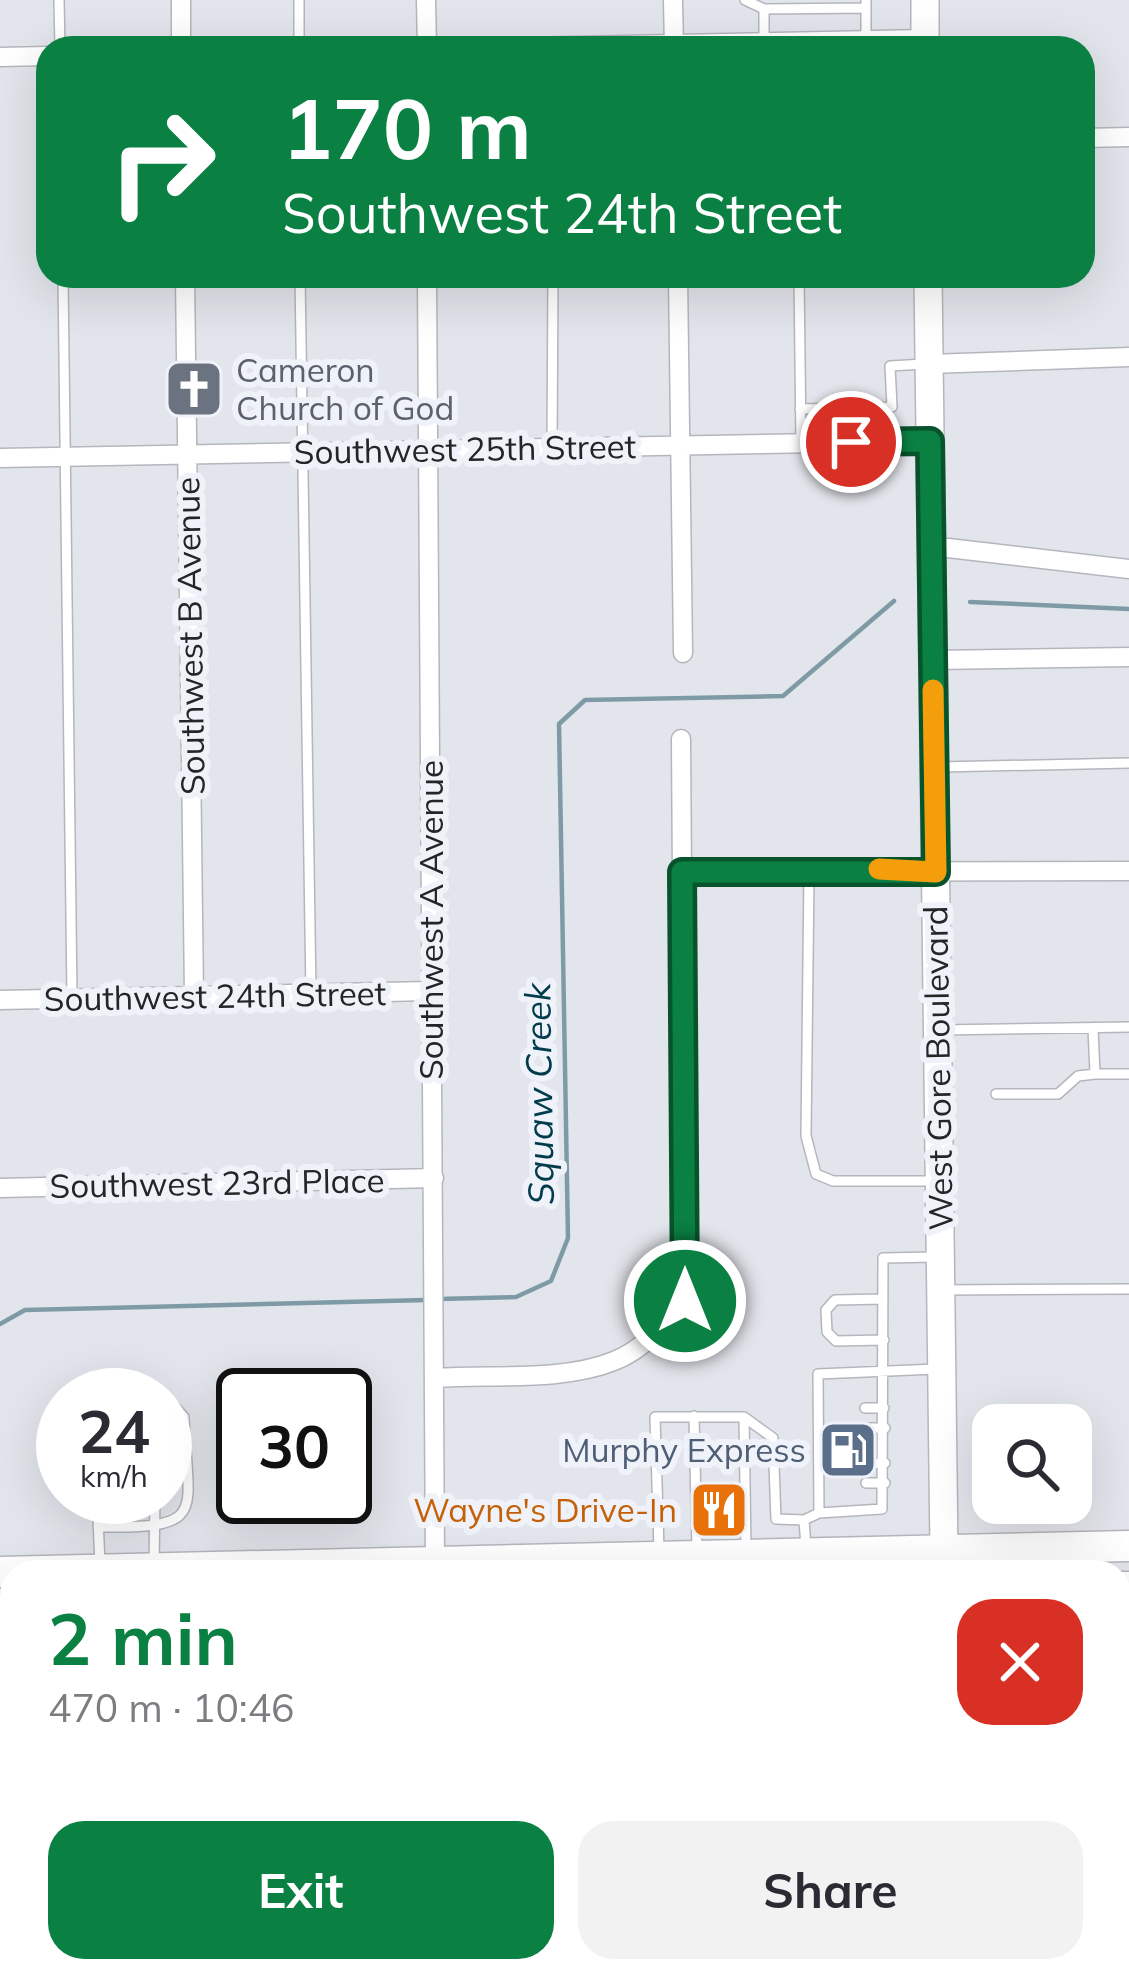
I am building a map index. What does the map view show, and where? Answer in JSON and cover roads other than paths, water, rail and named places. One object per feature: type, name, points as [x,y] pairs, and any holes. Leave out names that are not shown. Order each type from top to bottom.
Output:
[{"type":"main road","points":[[925,0],[925,36]]},
{"type":"main road","name":"West Gore Boulevard","points":[[928,288],[944,1560]]},
{"type":"main road","points":[[956,1560],[1129,1546]]},
{"type":"main road","points":[[651,1560],[806,1554],[924,1560]]},
{"type":"street","points":[[181,0],[181,36]]},
{"type":"street","points":[[426,0],[427,36]]},
{"type":"street","points":[[674,0],[674,36]]},
{"type":"street","points":[[0,57],[36,56]]},
{"type":"street","points":[[1095,137],[1129,136]]},
{"type":"street","name":"Southwest B Avenue","points":[[184,288],[194,996]]},
{"type":"street","name":"Southwest A Avenue","points":[[428,288],[435,1560]]},
{"type":"street","points":[[678,288],[683,653]]},
{"type":"street","points":[[929,364],[1129,358]]},
{"type":"street","name":"Southwest 25th Street","points":[[0,458],[930,441]]},
{"type":"street","points":[[932,546],[1129,568]]},
{"type":"street","points":[[933,660],[1129,657]]},
{"type":"street","points":[[436,1378],[555,1372],[614,1361],[656,1334],[685,1301],[681,739]]},
{"type":"street","points":[[682,872],[1129,871]]},
{"type":"street","name":"Southwest 24th Street","points":[[0,1000],[430,991]]},
{"type":"street","name":"Southwest 23rd Place","points":[[0,1188],[434,1178]]},
{"type":"lane","points":[[59,0],[60,36]]},
{"type":"lane","points":[[299,0],[299,36]]},
{"type":"lane","points":[[745,0],[762,5],[866,4],[866,36]]},
{"type":"lane","points":[[762,5],[764,36]]},
{"type":"lane","points":[[63,288],[72,999]]},
{"type":"lane","points":[[300,288],[311,994]]},
{"type":"lane","points":[[552,448],[553,288]]},
{"type":"lane","points":[[799,288],[801,443]]},
{"type":"lane","points":[[800,409],[892,407],[890,366],[929,364]]},
{"type":"lane","points":[[934,767],[1129,763]]},
{"type":"lane","points":[[809,869],[806,1136],[816,1174],[833,1181],[940,1181]]},
{"type":"lane","points":[[938,1030],[1129,1027]]},
{"type":"lane","points":[[1093,1028],[1096,1074]]},
{"type":"lane","points":[[996,1094],[1058,1094],[1078,1076],[1129,1074]]},
{"type":"lane","points":[[659,1559],[655,1417],[744,1417],[772,1438],[776,1519],[804,1520],[819,1513],[882,1509],[883,1258],[940,1257]]},
{"type":"lane","points":[[941,1290],[1129,1289]]},
{"type":"lane","points":[[883,1299],[835,1300],[826,1310],[827,1332],[836,1341],[884,1340]]},
{"type":"lane","points":[[819,1513],[818,1374],[942,1369]]},
{"type":"lane","points":[[865,1408],[884,1408]]},
{"type":"lane","points":[[818,1409],[832,1409]]},
{"type":"lane","points":[[694,1416],[698,1558]]},
{"type":"lane","points":[[744,1417],[746,1556]]},
{"type":"lane","points":[[866,1429],[885,1428]]},
{"type":"lane","points":[[818,1430],[832,1429]]},
{"type":"lane","points":[[866,1464],[885,1463]]},
{"type":"lane","points":[[819,1464],[833,1464]]},
{"type":"lane","points":[[866,1483],[885,1483]]},
{"type":"lane","points":[[819,1484],[833,1484]]},
{"type":"lane","points":[[804,1520],[806,1554]]},
{"type":"lane","points":[[98,1524],[100,1560]]},
{"type":"lane","points":[[154,1524],[154,1560]]},
{"type":"lane","points":[[98,1528],[169,1524]]},
{"type":"waterway","name":"Squaw Creek","points":[[438,1299],[516,1297],[551,1281],[568,1238],[559,724],[585,700],[783,696],[894,601]]},
{"type":"waterway","name":"Squaw Creek","points":[[970,602],[1129,609]]},
{"type":"waterway","name":"Squaw Creek","points":[[0,1324],[25,1310],[426,1300]]},
{"type":"place","name":"Cameron Church of God","points":[[194,389]]},
{"type":"place","name":"Murphy Express","points":[[848,1450]]},
{"type":"place","name":"Wayne's Drive-In","points":[[719,1510]]}]
